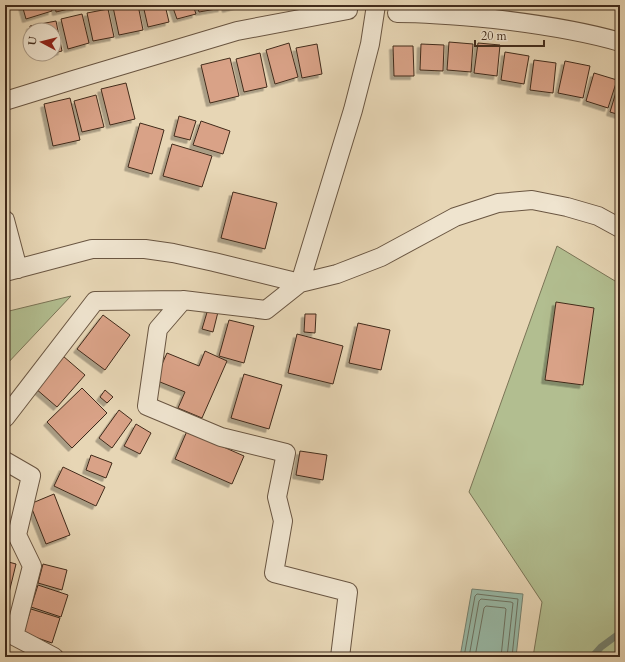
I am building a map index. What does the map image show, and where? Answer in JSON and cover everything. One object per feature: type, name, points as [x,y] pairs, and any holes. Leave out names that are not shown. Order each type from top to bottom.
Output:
[{"type":"street","points":[[300,283],[353,110],[370,44],[376,5]]},
{"type":"street","points":[[5,101],[236,31],[348,10]]},
{"type":"street","points":[[397,13],[455,14],[527,23],[577,31],[620,42]]},
{"type":"street","points":[[5,418],[95,301],[183,300],[266,310],[300,283],[337,274],[374,260],[455,217],[498,203],[532,200],[567,207],[598,216],[620,228]]},
{"type":"street","points":[[5,220],[12,271],[92,249],[145,249],[173,253],[300,283]]},
{"type":"street","points":[[183,300],[158,328],[147,406],[221,437],[286,453],[278,497],[283,521],[274,573],[348,592],[340,657]]},
{"type":"street","points":[[5,461],[31,476],[18,535],[32,566],[14,636],[54,657]]},
{"type":"shaded area","points":[[557,246],[620,284],[620,657],[533,657],[542,602],[469,492]]},
{"type":"shaded area","points":[[71,296],[5,366],[5,312]]},
{"type":"water","points":[[472,589],[523,594],[516,657],[460,657]]},
{"type":"building","points":[[22,5],[50,5],[52,11],[26,19]]},
{"type":"building","points":[[55,5],[76,5],[77,7],[56,12]]},
{"type":"building","points":[[122,5],[138,5],[143,30],[119,35],[113,7]]},
{"type":"building","points":[[143,5],[165,5],[169,22],[148,27]]},
{"type":"building","points":[[172,5],[193,5],[196,14],[177,19]]},
{"type":"building","points":[[197,5],[221,5],[222,8],[199,12]]},
{"type":"building","points":[[225,5],[240,5],[226,9]]},
{"type":"building","points":[[108,9],[114,37],[93,41],[87,13]]},
{"type":"building","points":[[82,14],[89,43],[68,49],[61,19]]},
{"type":"building","points":[[449,42],[473,44],[471,72],[447,70]]},
{"type":"building","points":[[289,43],[298,77],[275,84],[266,50]]},
{"type":"building","points":[[478,43],[500,45],[497,76],[474,73]]},
{"type":"building","points":[[317,44],[322,74],[302,78],[296,48]]},
{"type":"building","points":[[421,44],[444,45],[443,71],[420,70]]},
{"type":"building","points":[[393,46],[413,46],[414,76],[394,76]]},
{"type":"building","points":[[505,52],[529,56],[524,84],[501,80]]},
{"type":"building","points":[[260,53],[267,87],[244,92],[236,59]]},
{"type":"building","points":[[230,58],[239,96],[210,103],[201,65]]},
{"type":"building","points":[[534,60],[556,63],[553,93],[530,90]]},
{"type":"building","points":[[565,61],[590,66],[583,98],[558,93]]},
{"type":"building","points":[[594,73],[617,80],[608,108],[586,101]]},
{"type":"building","points":[[619,82],[620,83],[620,115],[610,112]]},
{"type":"building","points":[[126,83],[135,119],[110,125],[101,89]]},
{"type":"building","points":[[96,95],[104,127],[82,132],[74,101]]},
{"type":"building","points":[[70,98],[80,140],[53,146],[44,104]]},
{"type":"building","points":[[179,116],[196,121],[190,140],[174,136]]},
{"type":"building","points":[[201,121],[230,131],[223,154],[193,145]]},
{"type":"building","points":[[140,123],[164,130],[152,174],[128,167]]},
{"type":"building","points":[[172,144],[212,156],[202,187],[163,176]]},
{"type":"building","points":[[233,192],[277,203],[265,249],[221,238]]},
{"type":"building","points":[[556,302],[594,308],[583,385],[545,380]]},
{"type":"building","points":[[208,309],[218,312],[213,332],[202,329]]},
{"type":"building","points":[[305,314],[316,314],[315,333],[304,332]]},
{"type":"building","points":[[103,315],[130,335],[105,370],[77,349]]},
{"type":"building","points":[[229,320],[254,326],[244,363],[219,356]]},
{"type":"building","points":[[358,323],[390,330],[381,370],[349,363]]},
{"type":"building","points":[[297,334],[343,346],[333,384],[288,373]]},
{"type":"building","points":[[205,351],[227,361],[202,418],[178,408],[185,392],[155,380],[167,353],[199,366]]},
{"type":"building","points":[[63,356],[85,375],[57,407],[35,388]]},
{"type":"building","points":[[244,374],[282,385],[269,429],[231,418]]},
{"type":"building","points":[[82,388],[107,413],[72,448],[47,422]]},
{"type":"building","points":[[105,390],[113,397],[107,403],[100,397]]},
{"type":"building","points":[[119,410],[132,420],[112,448],[99,438]]},
{"type":"building","points":[[136,424],[151,433],[140,454],[124,446]]},
{"type":"building","points":[[187,431],[244,456],[232,484],[175,459]]},
{"type":"building","points":[[300,451],[327,455],[323,480],[296,475]]},
{"type":"building","points":[[91,455],[112,463],[106,478],[86,470]]},
{"type":"building","points":[[63,467],[105,487],[96,506],[54,486]]},
{"type":"building","points":[[54,494],[70,535],[46,544],[30,504]]},
{"type":"building","points":[[5,561],[16,564],[8,597],[5,597]]},
{"type":"building","points":[[43,564],[67,570],[62,590],[38,583]]},
{"type":"building","points":[[38,585],[68,595],[61,617],[31,607]]},
{"type":"building","points":[[31,609],[60,618],[52,643],[23,633]]},
{"type":"waterway","points":[[592,657],[601,647],[620,633]]}]
